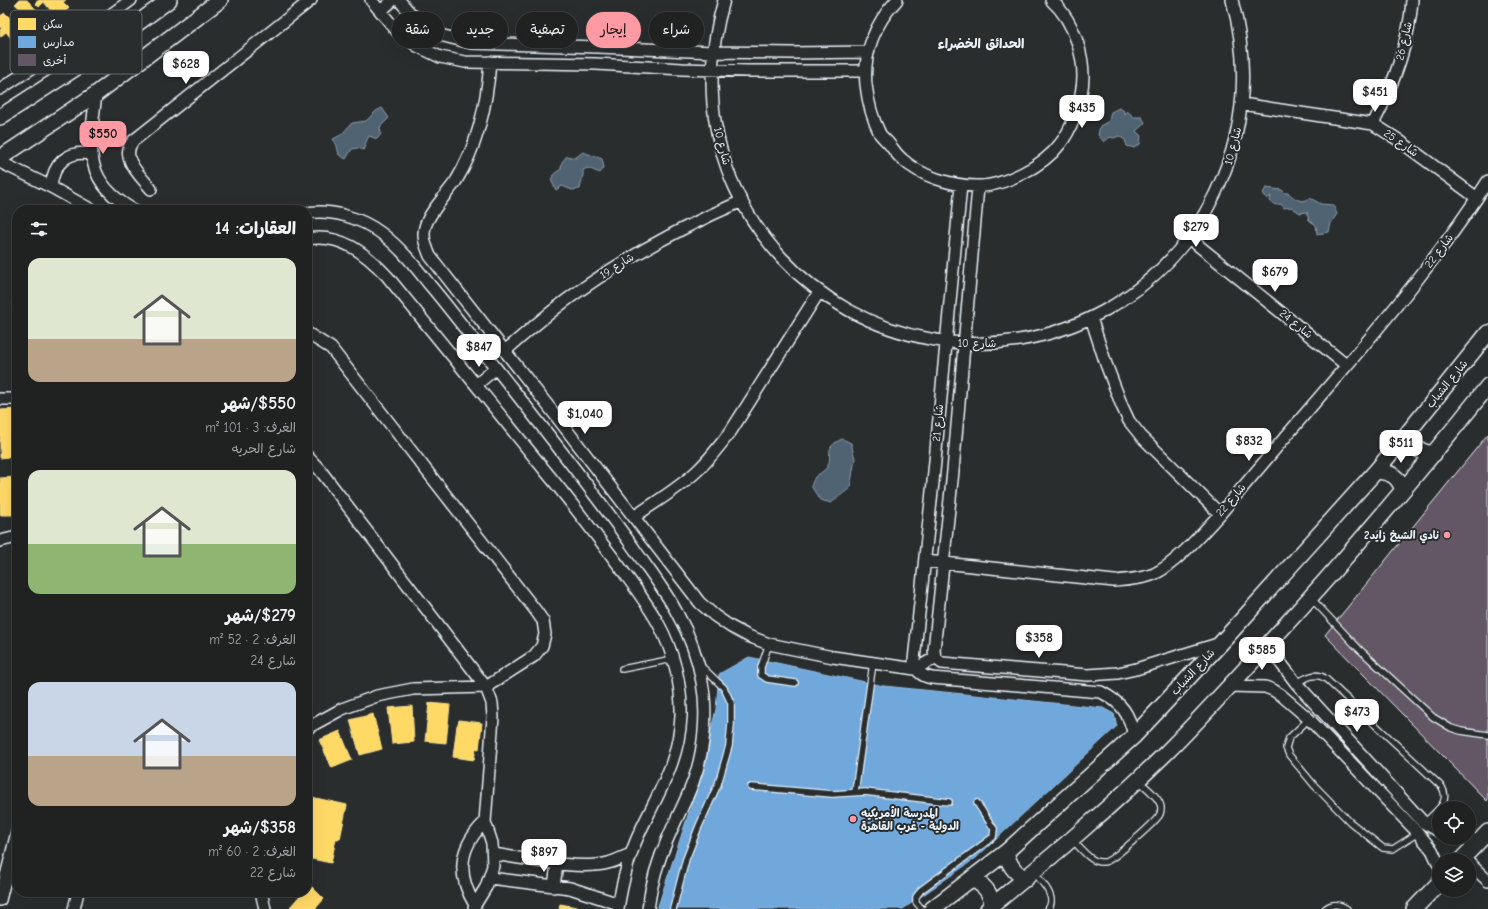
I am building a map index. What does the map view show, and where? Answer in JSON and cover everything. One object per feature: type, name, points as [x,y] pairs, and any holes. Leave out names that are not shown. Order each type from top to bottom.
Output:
[{"type":"street","points":[[117,10],[131,0]]},
{"type":"street","points":[[142,20],[169,0]]},
{"type":"street","points":[[142,59],[220,0]]},
{"type":"street","points":[[151,189],[129,161],[128,150],[130,146],[311,0]]},
{"type":"street","points":[[371,0],[397,31],[417,46],[440,57],[465,62],[596,64],[712,70],[865,71]]},
{"type":"street","points":[[381,11],[393,0]]},
{"type":"street","points":[[399,0],[411,14],[428,28],[440,35],[471,43],[713,52],[867,52]]},
{"type":"street","name":"شارع 10","points":[[724,0],[718,22],[713,52],[713,104],[718,138],[728,170],[742,201],[755,224],[771,246],[801,278],[818,292],[848,310],[879,325],[912,336],[964,344],[995,343],[1026,339],[1059,331],[1091,318],[1119,303],[1144,284],[1165,265],[1189,238],[1209,208],[1224,175],[1233,149],[1242,104],[1242,46],[1232,0]]},
{"type":"street","points":[[897,0],[887,10],[875,30],[867,52],[865,71],[868,104],[881,134],[902,159],[930,177],[961,185],[978,186],[1009,180],[1038,166],[1060,144],[1076,116],[1083,85],[1081,56],[1072,28],[1051,0]]},
{"type":"street","name":"شارع 26","points":[[1373,124],[1387,96],[1402,54],[1408,29],[1412,0]]},
{"type":"street","points":[[490,62],[485,106],[477,136],[468,159],[456,181],[429,218],[425,226],[425,244],[430,256],[700,603],[715,616],[748,636],[769,644],[833,658],[873,663],[914,664],[935,654],[942,664],[1088,675],[1136,670],[1221,643]]},
{"type":"street","points":[[0,89],[23,74]]},
{"type":"street","points":[[0,117],[66,74]]},
{"type":"street","points":[[0,158],[96,94],[122,74]]},
{"type":"street","points":[[96,94],[91,154],[97,176],[109,192],[125,205]]},
{"type":"street","name":"شارع 25","points":[[1242,104],[1373,124],[1397,139],[1477,198]]},
{"type":"street","points":[[51,187],[52,176],[56,167],[63,159],[72,154],[91,154]]},
{"type":"street","points":[[0,162],[51,187],[83,205]]},
{"type":"street","name":"شارع 22","points":[[925,561],[1114,581],[1134,579],[1154,574],[1170,564],[1203,533],[1220,514],[1346,365],[1437,255],[1488,181]]},
{"type":"street","name":"شارع 21","points":[[914,664],[961,185]]},
{"type":"street","name":"شارع 21","points":[[935,654],[978,186]]},
{"type":"street","name":"شارع 19","points":[[505,351],[540,320],[577,291],[616,265],[684,227],[742,201]]},
{"type":"street","points":[[312,212],[338,214],[368,225],[382,234],[406,256],[602,504],[657,581],[677,612],[690,641],[702,683],[705,711],[702,745],[694,780],[667,838],[657,865],[650,891],[648,909]]},
{"type":"street","points":[[312,238],[338,240],[358,249],[372,260],[387,276],[585,519],[642,596],[658,623],[673,659],[680,688],[681,715],[678,739],[671,768],[631,854],[623,880],[619,907],[570,888],[490,878]]},
{"type":"street","name":"شارع 24","points":[[1189,238],[1346,365]]},
{"type":"street","points":[[634,517],[678,488],[715,452],[735,424],[818,292]]},
{"type":"street","points":[[1091,318],[1106,364],[1129,421],[1141,436],[1220,514]]},
{"type":"street","name":"شارع الشباب","points":[[932,909],[1006,852],[1134,736],[1221,643],[1376,471],[1488,333]]},
{"type":"street","points":[[312,336],[331,348],[544,621],[545,634],[542,646],[534,656],[486,687],[413,689],[377,696],[342,709],[312,724]]},
{"type":"street","points":[[476,385],[496,368]]},
{"type":"street","points":[[990,907],[1030,876],[1072,840],[1138,780],[1191,728],[1311,598],[1434,454],[1488,386]]},
{"type":"street","points":[[0,399],[12,399]]},
{"type":"street","points":[[1406,435],[1412,446],[1417,450],[1424,453],[1434,454]]},
{"type":"street","points":[[312,461],[486,687],[492,703],[493,717],[485,822],[489,832],[493,854],[490,878],[475,907]]},
{"type":"street","points":[[1376,471],[1385,471],[1396,477],[1403,490]]},
{"type":"street","points":[[0,541],[12,538]]},
{"type":"street","points":[[1271,641],[1280,662],[1287,673],[1424,823],[1432,827]]},
{"type":"street","points":[[914,664],[920,674],[932,678],[1101,692],[1114,699],[1124,709],[1131,721],[1134,736]]},
{"type":"street","points":[[1230,686],[1264,687],[1281,694],[1309,719],[1418,833],[1433,853]]},
{"type":"street","points":[[475,907],[464,881],[462,867],[468,842],[475,831],[485,822]]},
{"type":"street","points":[[1471,853],[1484,836]]},
{"type":"street","points":[[0,900],[12,852]]},
{"type":"street","points":[[1006,852],[1008,861],[1018,875],[1030,876]]},
{"type":"street","points":[[493,854],[557,863],[586,865],[607,863],[631,854]]},
{"type":"street","points":[[554,887],[557,863]]},
{"type":"street","points":[[1476,870],[1488,881]]},
{"type":"street","points":[[972,879],[982,884],[988,890],[992,898],[990,907]]},
{"type":"street","points":[[1414,909],[1432,890]]},
{"type":"street","points":[[74,909],[77,897]]},
{"type":"street","points":[[262,897],[265,909]]},
{"type":"lane","points":[[1311,598],[1358,648],[1433,717],[1451,728],[1488,735]]},
{"type":"lane","points":[[769,644],[761,667],[761,675],[767,679],[795,683]]},
{"type":"lane","points":[[622,669],[673,659]]},
{"type":"lane","points":[[673,909],[686,859],[718,784],[729,746],[731,703],[724,688],[697,662]]},
{"type":"lane","points":[[855,792],[873,663]]},
{"type":"lane","points":[[1296,683],[1315,675],[1326,678],[1442,787],[1446,793],[1445,802],[1424,823]]},
{"type":"lane","points":[[1309,719],[1289,738],[1286,748],[1289,755],[1314,785],[1350,822],[1383,848],[1393,849],[1418,833]]},
{"type":"lane","points":[[1072,840],[1094,860],[1107,862],[1134,839],[1159,816],[1161,810],[1157,799],[1138,780]]},
{"type":"lane","points":[[751,787],[832,794],[855,792],[876,793],[949,802]]},
{"type":"lane","points":[[922,909],[916,902],[916,897],[921,890],[993,837],[994,829],[977,803]]},
{"type":"lane","points":[[1030,876],[1050,896],[1051,902],[1048,909]]},
{"type":"lane","points":[[1325,909],[1338,904],[1347,909]]},
{"type":"water","points":[[382,108],[389,118],[380,127],[381,134],[377,139],[369,136],[365,144],[366,147],[363,150],[358,148],[352,149],[346,159],[339,155],[337,146],[333,139],[341,135],[352,123],[366,121],[376,111]]},
{"type":"water","points":[[1119,108],[1123,110],[1125,114],[1127,111],[1134,117],[1142,117],[1145,123],[1136,131],[1141,136],[1140,144],[1134,148],[1127,146],[1125,140],[1119,136],[1114,138],[1110,137],[1104,142],[1098,135],[1100,126],[1109,121],[1111,112]]},
{"type":"water","points":[[583,152],[602,159],[604,167],[600,173],[588,168],[583,170],[580,189],[572,190],[562,186],[556,190],[551,180],[554,174],[561,169],[562,162],[567,156],[575,158]]},
{"type":"water","points":[[1266,188],[1282,190],[1301,201],[1310,198],[1321,204],[1333,205],[1337,214],[1331,223],[1329,232],[1317,234],[1316,225],[1309,220],[1307,212],[1300,213],[1291,207],[1284,208],[1281,204],[1275,205],[1270,201],[1271,196],[1267,199],[1263,193]]},
{"type":"water","points":[[842,439],[851,443],[855,459],[850,488],[831,503],[820,500],[811,486],[815,477],[827,467],[832,445]]},
{"type":"building: سكن","points":[[19,0],[27,0],[37,10],[22,10],[15,4]]},
{"type":"building: سكن","points":[[39,0],[66,0],[63,2],[69,8],[67,10],[50,10],[44,2],[39,7],[35,3]]},
{"type":"building: سكن","points":[[5,13],[10,18],[10,37],[6,32],[0,37],[0,30],[2,28],[0,27],[0,16]]},
{"type":"building: سكن","points":[[12,409],[12,457],[0,458],[0,410]]},
{"type":"building: سكن","points":[[12,477],[12,515],[0,515],[0,478]]},
{"type":"building: سكن","points":[[429,703],[450,705],[446,743],[425,741]]},
{"type":"building: سكن","points":[[412,706],[414,742],[392,744],[388,708]]},
{"type":"building: سكن","points":[[373,714],[382,749],[360,755],[350,720]]},
{"type":"building: سكن","points":[[459,720],[482,723],[479,749],[476,748],[474,760],[453,757]]},
{"type":"building: سكن","points":[[340,731],[352,760],[332,768],[319,740]]},
{"type":"building: سكن","points":[[312,797],[347,805],[340,839],[336,839],[331,863],[312,859]]},
{"type":"building: سكن","points":[[312,887],[324,899],[315,909],[291,909],[290,907],[299,897],[312,897]]},
{"type":"building: سكن","points":[[560,904],[583,908],[583,909],[559,909]]},
{"type":"building: مدارس","name":"المدرسة الأمريكيه الدولية - غرب القاهرة","points":[[749,657],[884,686],[1103,708],[1114,714],[1117,726],[976,858],[903,909],[657,909],[700,779],[716,709],[719,674]]},
{"type":"building: أخرى","name":"نادي الشيخ زايد2","points":[[1488,434],[1488,799],[1487,801],[1325,635]]},
{"type":"place","name":"نادي الشيخ زايد2","points":[[1447,535]]},
{"type":"place","name":"المدرسة الأمريكيه الدولية - غرب القاهرة","points":[[853,819]]},
{"type":"district","name":"الحدائق الخضراء","points":[[981,43]]}]
